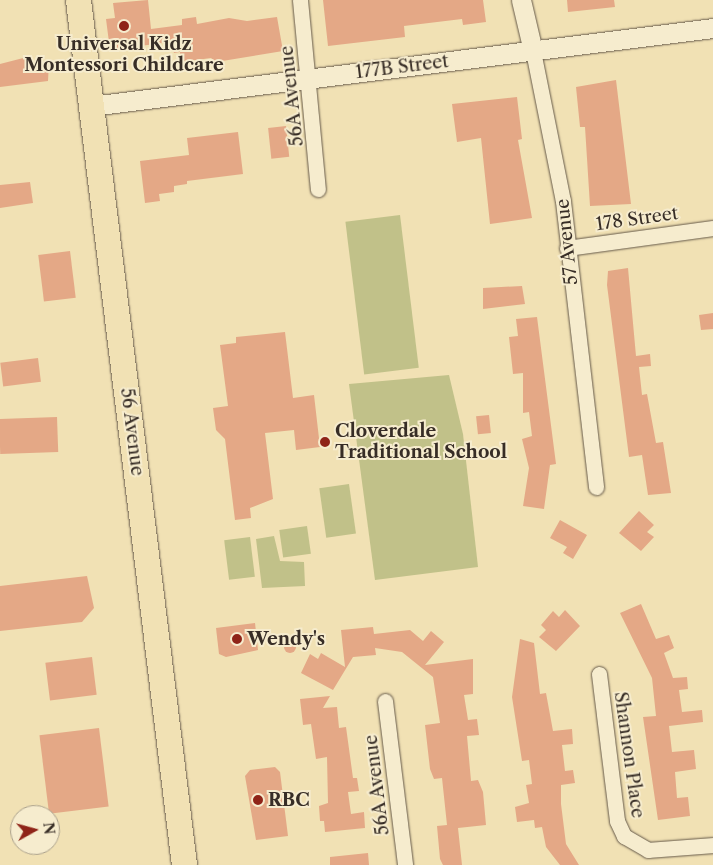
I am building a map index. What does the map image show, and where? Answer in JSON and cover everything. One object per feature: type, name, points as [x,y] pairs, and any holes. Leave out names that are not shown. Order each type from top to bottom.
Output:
[{"type":"highway","name":"56 Avenue","points":[[78,0],[184,865]]},
{"type":"street","name":"56A Avenue","points":[[300,0],[310,79],[318,189]]},
{"type":"street","name":"57 Avenue","points":[[521,0],[543,84],[567,248],[596,487]]},
{"type":"street","name":"177B Street","points":[[91,106],[713,28]]},
{"type":"street","name":"178 Street","points":[[567,248],[713,228]]},
{"type":"street","name":"Shannon Place","points":[[599,674],[617,821],[624,836],[648,850],[713,845]]},
{"type":"street","name":"56A Avenue","points":[[385,701],[405,865]]},
{"type":"green space","points":[[400,215],[419,368],[364,375],[345,222]]},
{"type":"green space","points":[[449,375],[463,434],[478,567],[375,580],[349,384]]},
{"type":"green space","points":[[349,484],[356,534],[326,538],[319,488]]},
{"type":"green space","points":[[307,526],[311,554],[283,558],[279,530]]},
{"type":"green space","points":[[274,536],[280,561],[304,562],[305,586],[262,588],[256,539]]},
{"type":"green space","points":[[250,537],[255,577],[229,580],[224,540]]},
{"type":"building","points":[[148,0],[151,29],[182,25],[182,19],[196,17],[197,24],[229,18],[247,21],[277,17],[283,51],[216,62],[211,58],[181,62],[180,52],[174,53],[170,42],[110,50],[106,19],[115,18],[113,3]]},
{"type":"building","points":[[323,0],[483,0],[486,22],[463,25],[462,19],[404,26],[405,37],[328,46]]},
{"type":"building","points":[[567,0],[614,0],[615,7],[568,12]]},
{"type":"building","points":[[31,56],[32,61],[49,63],[48,81],[0,87],[0,64]]},
{"type":"building","points":[[616,80],[631,204],[590,206],[585,127],[580,127],[576,87]]},
{"type":"building","points":[[517,97],[522,139],[518,140],[532,218],[490,224],[481,138],[457,142],[452,104]]},
{"type":"building","points":[[286,126],[289,157],[271,159],[268,128]]},
{"type":"building","points":[[238,132],[243,174],[187,181],[187,184],[174,186],[174,192],[159,194],[160,201],[145,203],[140,161],[189,155],[187,138]]},
{"type":"building","points":[[30,182],[33,203],[0,208],[0,185]]},
{"type":"building","points":[[70,251],[76,298],[44,302],[38,255]]},
{"type":"building","points":[[628,268],[636,356],[650,354],[651,366],[639,367],[642,395],[647,394],[656,443],[663,442],[671,493],[648,495],[642,455],[629,457],[607,285],[608,271]]},
{"type":"building","points":[[522,286],[525,304],[483,309],[483,288]]},
{"type":"building","points":[[713,313],[713,329],[701,330],[699,315]]},
{"type":"building","points":[[537,317],[556,464],[550,465],[544,509],[523,506],[529,468],[522,439],[532,436],[529,412],[523,413],[523,373],[513,374],[509,337],[518,336],[516,319]]},
{"type":"building","points":[[285,332],[293,398],[314,395],[320,447],[296,450],[294,430],[265,433],[273,499],[250,508],[251,518],[235,520],[225,439],[216,430],[213,408],[228,406],[220,345],[236,343],[236,337]]},
{"type":"building","points":[[38,358],[41,382],[3,386],[0,363]]},
{"type":"building","points":[[489,415],[491,433],[478,434],[476,416]]},
{"type":"building","points":[[57,417],[58,452],[0,454],[0,419]]},
{"type":"building","points":[[639,511],[654,525],[647,532],[654,537],[641,551],[619,533]]},
{"type":"building","points":[[560,520],[587,535],[573,559],[563,553],[567,547],[550,538]]},
{"type":"building","points":[[87,576],[94,608],[82,622],[0,631],[0,586]]},
{"type":"building","points":[[641,604],[656,639],[669,635],[674,648],[664,653],[673,678],[687,677],[688,689],[679,690],[682,712],[702,710],[703,722],[669,726],[672,752],[694,750],[696,769],[675,772],[677,798],[688,797],[690,816],[658,820],[643,717],[656,716],[652,678],[620,613]]},
{"type":"building","points":[[565,610],[580,626],[556,651],[539,637],[546,630],[541,625],[553,611],[559,617]]},
{"type":"building","name":"Wendy's","points":[[255,623],[258,650],[226,657],[219,654],[216,628]]},
{"type":"building","points":[[373,627],[374,634],[410,630],[423,641],[431,631],[444,642],[425,665],[473,659],[473,694],[464,695],[468,720],[477,719],[479,735],[467,736],[471,781],[478,780],[483,792],[486,825],[458,828],[462,865],[443,865],[440,859],[437,826],[447,825],[442,778],[434,779],[430,769],[425,725],[440,723],[433,677],[402,652],[375,648],[376,655],[353,657],[333,690],[301,673],[310,654],[318,659],[321,653],[345,667],[341,630]]},
{"type":"building","points":[[520,639],[534,643],[540,694],[546,693],[553,731],[572,729],[573,744],[562,745],[565,771],[573,770],[575,783],[561,785],[561,804],[566,844],[579,865],[560,865],[546,847],[542,827],[535,828],[534,820],[517,822],[515,807],[529,803],[526,785],[532,784],[529,760],[522,761],[512,697]]},
{"type":"building","points":[[288,641],[292,641],[296,647],[292,653],[288,653],[284,649],[284,645]]},
{"type":"building","points":[[92,657],[97,695],[50,700],[45,663]]},
{"type":"building","points":[[330,696],[323,708],[337,707],[339,728],[346,727],[353,778],[357,778],[359,791],[348,792],[351,814],[364,812],[365,828],[325,832],[324,821],[320,821],[319,806],[328,803],[327,757],[316,759],[311,724],[303,725],[300,699]]},
{"type":"building","points":[[99,728],[109,806],[60,812],[60,805],[48,805],[39,735]]},
{"type":"building","points":[[275,767],[280,772],[288,836],[256,840],[245,776],[250,770]]},
{"type":"building","points":[[368,853],[369,865],[330,865],[330,857]]},
{"type":"place","name":"Universal Kidz Montessori Childcare","points":[[124,26]]},
{"type":"place","name":"Cloverdale Traditional School","points":[[325,442]]},
{"type":"place","name":"Wendy's","points":[[237,639]]},
{"type":"place","name":"RBC","points":[[258,800]]}]
